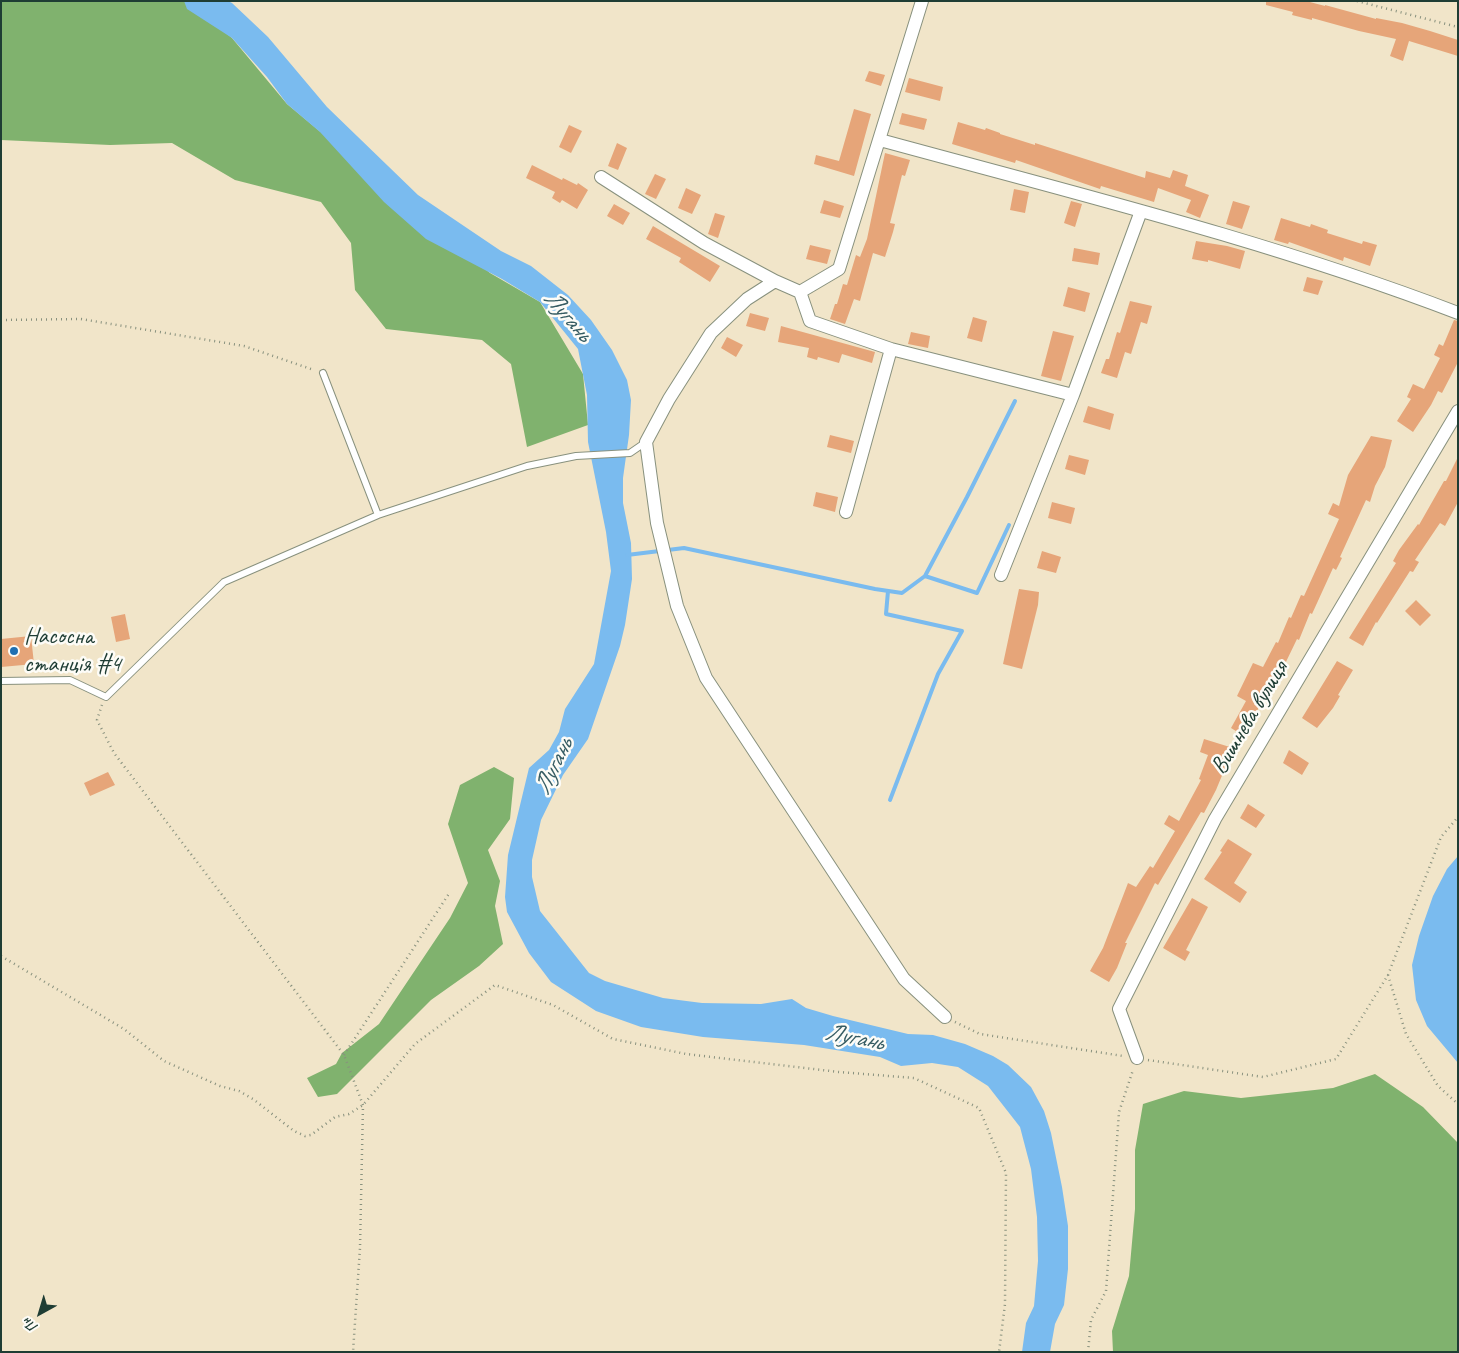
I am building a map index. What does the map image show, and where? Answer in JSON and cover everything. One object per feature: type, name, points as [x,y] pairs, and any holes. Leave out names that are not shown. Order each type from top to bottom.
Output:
[{"type":"street","points":[[800,292],[839,269],[922,1]]},
{"type":"street","points":[[880,140],[1141,211],[1355,275],[1458,313]]},
{"type":"street","points":[[602,176],[704,243],[775,281],[800,292],[810,321],[891,349],[1073,395]]},
{"type":"street","points":[[1001,575],[1073,395],[1141,211]]},
{"type":"street","points":[[775,281],[746,299],[712,333],[669,399],[646,442],[657,523],[675,597],[706,678],[904,979],[945,1017]]},
{"type":"street","points":[[846,512],[891,349]]},
{"type":"street","name":"Вишнева вулиця","points":[[1137,1058],[1119,1009],[1215,819],[1458,411]]},
{"type":"lane","points":[[323,373],[378,515]]},
{"type":"lane","points":[[1,681],[70,680],[106,697],[224,582],[378,515],[527,466],[576,456],[630,453],[646,442]]},
{"type":"path","points":[[1357,1],[1458,27]]},
{"type":"path","points":[[1,320],[81,319],[244,346],[323,373]]},
{"type":"path","points":[[106,697],[97,720],[114,753],[344,1055],[363,1105],[360,1248],[353,1352]]},
{"type":"path","points":[[945,1017],[980,1034],[1263,1077],[1336,1059],[1388,975],[1441,837],[1458,817]]},
{"type":"path","points":[[344,1055],[450,892]]},
{"type":"path","points":[[1,956],[124,1029],[164,1061],[220,1086],[239,1091],[294,1131],[305,1136],[311,1135],[335,1117],[349,1114],[363,1105],[416,1044],[494,985],[553,1005],[613,1038],[686,1054],[829,1071],[914,1078],[979,1108],[1006,1173],[1005,1304],[999,1352]]},
{"type":"path","points":[[1388,975],[1406,1034],[1438,1086],[1458,1104]]},
{"type":"path","points":[[1088,1352],[1091,1320],[1106,1291],[1119,1112],[1137,1058]]},
{"type":"green space","points":[[1,1],[188,1],[232,38],[287,104],[490,273],[540,302],[583,374],[588,425],[527,447],[511,364],[482,340],[386,329],[355,290],[351,243],[321,202],[235,180],[172,143],[110,145],[1,140]]},
{"type":"green space","points":[[494,767],[514,778],[510,819],[488,850],[500,881],[495,906],[503,944],[479,966],[431,1000],[337,1094],[318,1097],[307,1078],[336,1064],[342,1053],[379,1024],[450,918],[468,883],[448,824],[460,785]]},
{"type":"green space","points":[[1375,1074],[1423,1107],[1458,1143],[1458,1352],[1113,1352],[1112,1331],[1129,1276],[1135,1209],[1135,1150],[1143,1104],[1184,1091],[1241,1098],[1333,1088]]},
{"type":"water","name":"Лугань","points":[[184,1],[228,1],[232,3],[268,37],[327,107],[418,195],[501,251],[531,266],[568,295],[591,320],[612,350],[627,380],[631,400],[629,435],[623,478],[623,503],[631,543],[632,579],[625,625],[620,646],[588,739],[563,775],[541,820],[532,860],[532,877],[540,911],[589,973],[605,981],[663,998],[702,1003],[761,1004],[792,999],[806,1008],[833,1016],[908,1034],[933,1035],[965,1044],[993,1056],[1008,1065],[1031,1087],[1044,1111],[1051,1133],[1068,1226],[1068,1269],[1064,1305],[1055,1324],[1050,1352],[1022,1352],[1026,1323],[1034,1306],[1038,1261],[1037,1217],[1031,1169],[1020,1127],[988,1086],[958,1067],[932,1063],[901,1066],[880,1057],[804,1045],[703,1037],[641,1027],[596,1011],[551,982],[529,953],[507,912],[505,897],[508,855],[529,768],[549,750],[559,732],[565,709],[594,664],[611,571],[606,532],[588,442],[587,395],[578,349],[540,302],[502,279],[426,239],[384,202],[320,132],[287,104],[267,77],[232,38],[187,9]]},
{"type":"water","points":[[1458,856],[1458,1063],[1427,1026],[1416,1000],[1412,965],[1419,936],[1433,896],[1447,869]]},
{"type":"building","points":[[1266,1],[1306,1],[1430,31],[1458,40],[1458,56],[1409,41],[1403,61],[1390,56],[1396,39],[1312,18],[1312,20],[1292,15],[1293,12],[1266,5]]},
{"type":"building","points":[[869,71],[885,75],[881,86],[865,81]]},
{"type":"building","points":[[909,78],[943,87],[940,101],[905,92]]},
{"type":"building","points":[[854,109],[871,114],[854,176],[814,164],[816,155],[839,161]]},
{"type":"building","points":[[902,113],[927,119],[924,130],[899,124]]},
{"type":"building","points":[[958,122],[985,130],[986,128],[1000,134],[1035,145],[1035,143],[1145,178],[1146,171],[1170,178],[1173,170],[1188,175],[1185,186],[1209,195],[1200,218],[1186,212],[1191,200],[1158,188],[1154,202],[1101,186],[1100,189],[1016,160],[1015,163],[952,144]]},
{"type":"building","points":[[569,125],[582,131],[571,153],[559,147]]},
{"type":"building","points":[[617,143],[627,148],[618,170],[608,166]]},
{"type":"building","points":[[885,153],[910,160],[905,176],[902,175],[890,223],[895,224],[885,257],[873,253],[860,301],[854,299],[845,324],[830,319],[843,284],[847,285],[856,255],[860,257],[867,239]]},
{"type":"building","points":[[532,165],[562,180],[563,178],[577,185],[578,183],[588,190],[577,209],[562,200],[560,203],[552,198],[555,192],[526,178]]},
{"type":"building","points":[[655,174],[666,179],[656,199],[645,194]]},
{"type":"building","points":[[686,188],[701,195],[692,214],[678,208]]},
{"type":"building","points":[[1014,189],[1029,192],[1025,213],[1010,210]]},
{"type":"building","points":[[824,200],[844,206],[840,218],[820,213]]},
{"type":"building","points":[[1071,201],[1082,204],[1075,227],[1064,223]]},
{"type":"building","points":[[1233,201],[1250,206],[1242,229],[1226,224]]},
{"type":"building","points":[[614,204],[630,213],[623,225],[607,216]]},
{"type":"building","points":[[715,213],[725,216],[718,238],[708,234]]},
{"type":"building","points":[[1281,218],[1310,227],[1311,224],[1328,230],[1327,233],[1362,244],[1363,241],[1377,245],[1370,266],[1344,257],[1343,261],[1289,242],[1288,244],[1274,240]]},
{"type":"building","points":[[653,226],[720,266],[710,282],[679,262],[681,258],[646,239]]},
{"type":"building","points":[[1196,241],[1245,251],[1240,269],[1208,260],[1208,262],[1192,259]]},
{"type":"building","points":[[810,245],[831,250],[827,264],[806,259]]},
{"type":"building","points":[[1074,248],[1100,253],[1098,265],[1072,261]]},
{"type":"building","points":[[1307,277],[1323,281],[1318,295],[1303,291]]},
{"type":"building","points":[[1068,287],[1090,293],[1085,312],[1063,306]]},
{"type":"building","points":[[1130,301],[1152,306],[1147,324],[1141,322],[1131,354],[1125,352],[1117,378],[1101,373],[1106,359],[1109,359],[1117,332],[1120,333]]},
{"type":"building","points":[[750,313],[769,318],[765,331],[746,326]]},
{"type":"building","points":[[973,317],[987,321],[982,342],[967,338]]},
{"type":"building","points":[[1454,320],[1458,321],[1458,362],[1442,393],[1438,391],[1413,432],[1397,421],[1411,399],[1407,397],[1413,384],[1424,389],[1440,358],[1434,355],[1439,344],[1443,346]]},
{"type":"building","points":[[781,326],[875,352],[872,363],[842,354],[839,363],[818,357],[817,360],[807,357],[809,348],[778,342]]},
{"type":"building","points":[[1053,331],[1074,336],[1061,381],[1041,376]]},
{"type":"building","points":[[911,332],[930,336],[928,348],[908,344]]},
{"type":"building","points":[[727,337],[743,345],[736,357],[721,348]]},
{"type":"building","points":[[1088,406],[1114,414],[1110,430],[1083,422]]},
{"type":"building","points":[[830,435],[854,441],[851,453],[827,447]]},
{"type":"building","points":[[1371,436],[1392,440],[1385,467],[1375,486],[1370,502],[1366,500],[1336,570],[1333,568],[1312,614],[1310,613],[1299,640],[1297,639],[1284,666],[1282,665],[1272,687],[1270,686],[1244,736],[1231,728],[1246,701],[1237,696],[1253,663],[1263,667],[1276,642],[1278,643],[1301,595],[1304,596],[1339,519],[1328,514],[1333,503],[1339,506],[1348,475]]},
{"type":"building","points":[[1069,455],[1089,460],[1085,475],[1065,469]]},
{"type":"building","points":[[1458,457],[1458,502],[1445,526],[1440,523],[1415,560],[1419,562],[1413,572],[1410,571],[1376,622],[1363,646],[1349,638],[1396,563],[1393,561],[1399,550],[1419,525],[1444,481],[1446,481]]},
{"type":"building","points":[[816,492],[838,497],[835,512],[813,506]]},
{"type":"building","points":[[1052,502],[1075,508],[1071,524],[1048,518]]},
{"type":"building","points":[[1042,551],[1061,557],[1056,573],[1037,568]]},
{"type":"building","points":[[1019,589],[1039,592],[1038,605],[1022,669],[1003,664]]},
{"type":"building","points":[[1416,600],[1431,615],[1420,626],[1405,611]]},
{"type":"building","points":[[125,614],[130,639],[116,642],[111,617]]},
{"type":"building","points":[[31,636],[34,664],[1,667],[1,639]]},
{"type":"building","points":[[1337,661],[1353,670],[1338,695],[1340,696],[1333,708],[1317,728],[1302,718]]},
{"type":"building","points":[[1204,739],[1233,748],[1229,761],[1204,813],[1201,812],[1158,885],[1155,883],[1125,943],[1127,943],[1117,968],[1109,982],[1090,971],[1103,948],[1128,883],[1136,887],[1150,866],[1153,868],[1175,831],[1164,824],[1169,815],[1179,821],[1201,780],[1199,779],[1208,755],[1200,752]]},
{"type":"building","points":[[1289,750],[1309,763],[1302,775],[1283,763]]},
{"type":"building","points":[[108,772],[115,785],[90,796],[84,783]]},
{"type":"building","points":[[1248,804],[1265,815],[1256,828],[1240,818]]},
{"type":"building","points":[[1228,839],[1252,854],[1234,883],[1247,892],[1240,903],[1204,879],[1222,852],[1220,851]]},
{"type":"building","points":[[1192,898],[1208,907],[1186,950],[1190,952],[1185,961],[1163,948]]},
{"type":"waterway","points":[[627,555],[684,548],[875,589],[902,593],[925,576],[1015,401]]},
{"type":"waterway","points":[[925,576],[977,593],[1009,525]]},
{"type":"waterway","points":[[888,591],[886,614],[962,631],[938,674],[890,800]]},
{"type":"place","name":"Насосна станція #4","points":[[14,651]]}]
